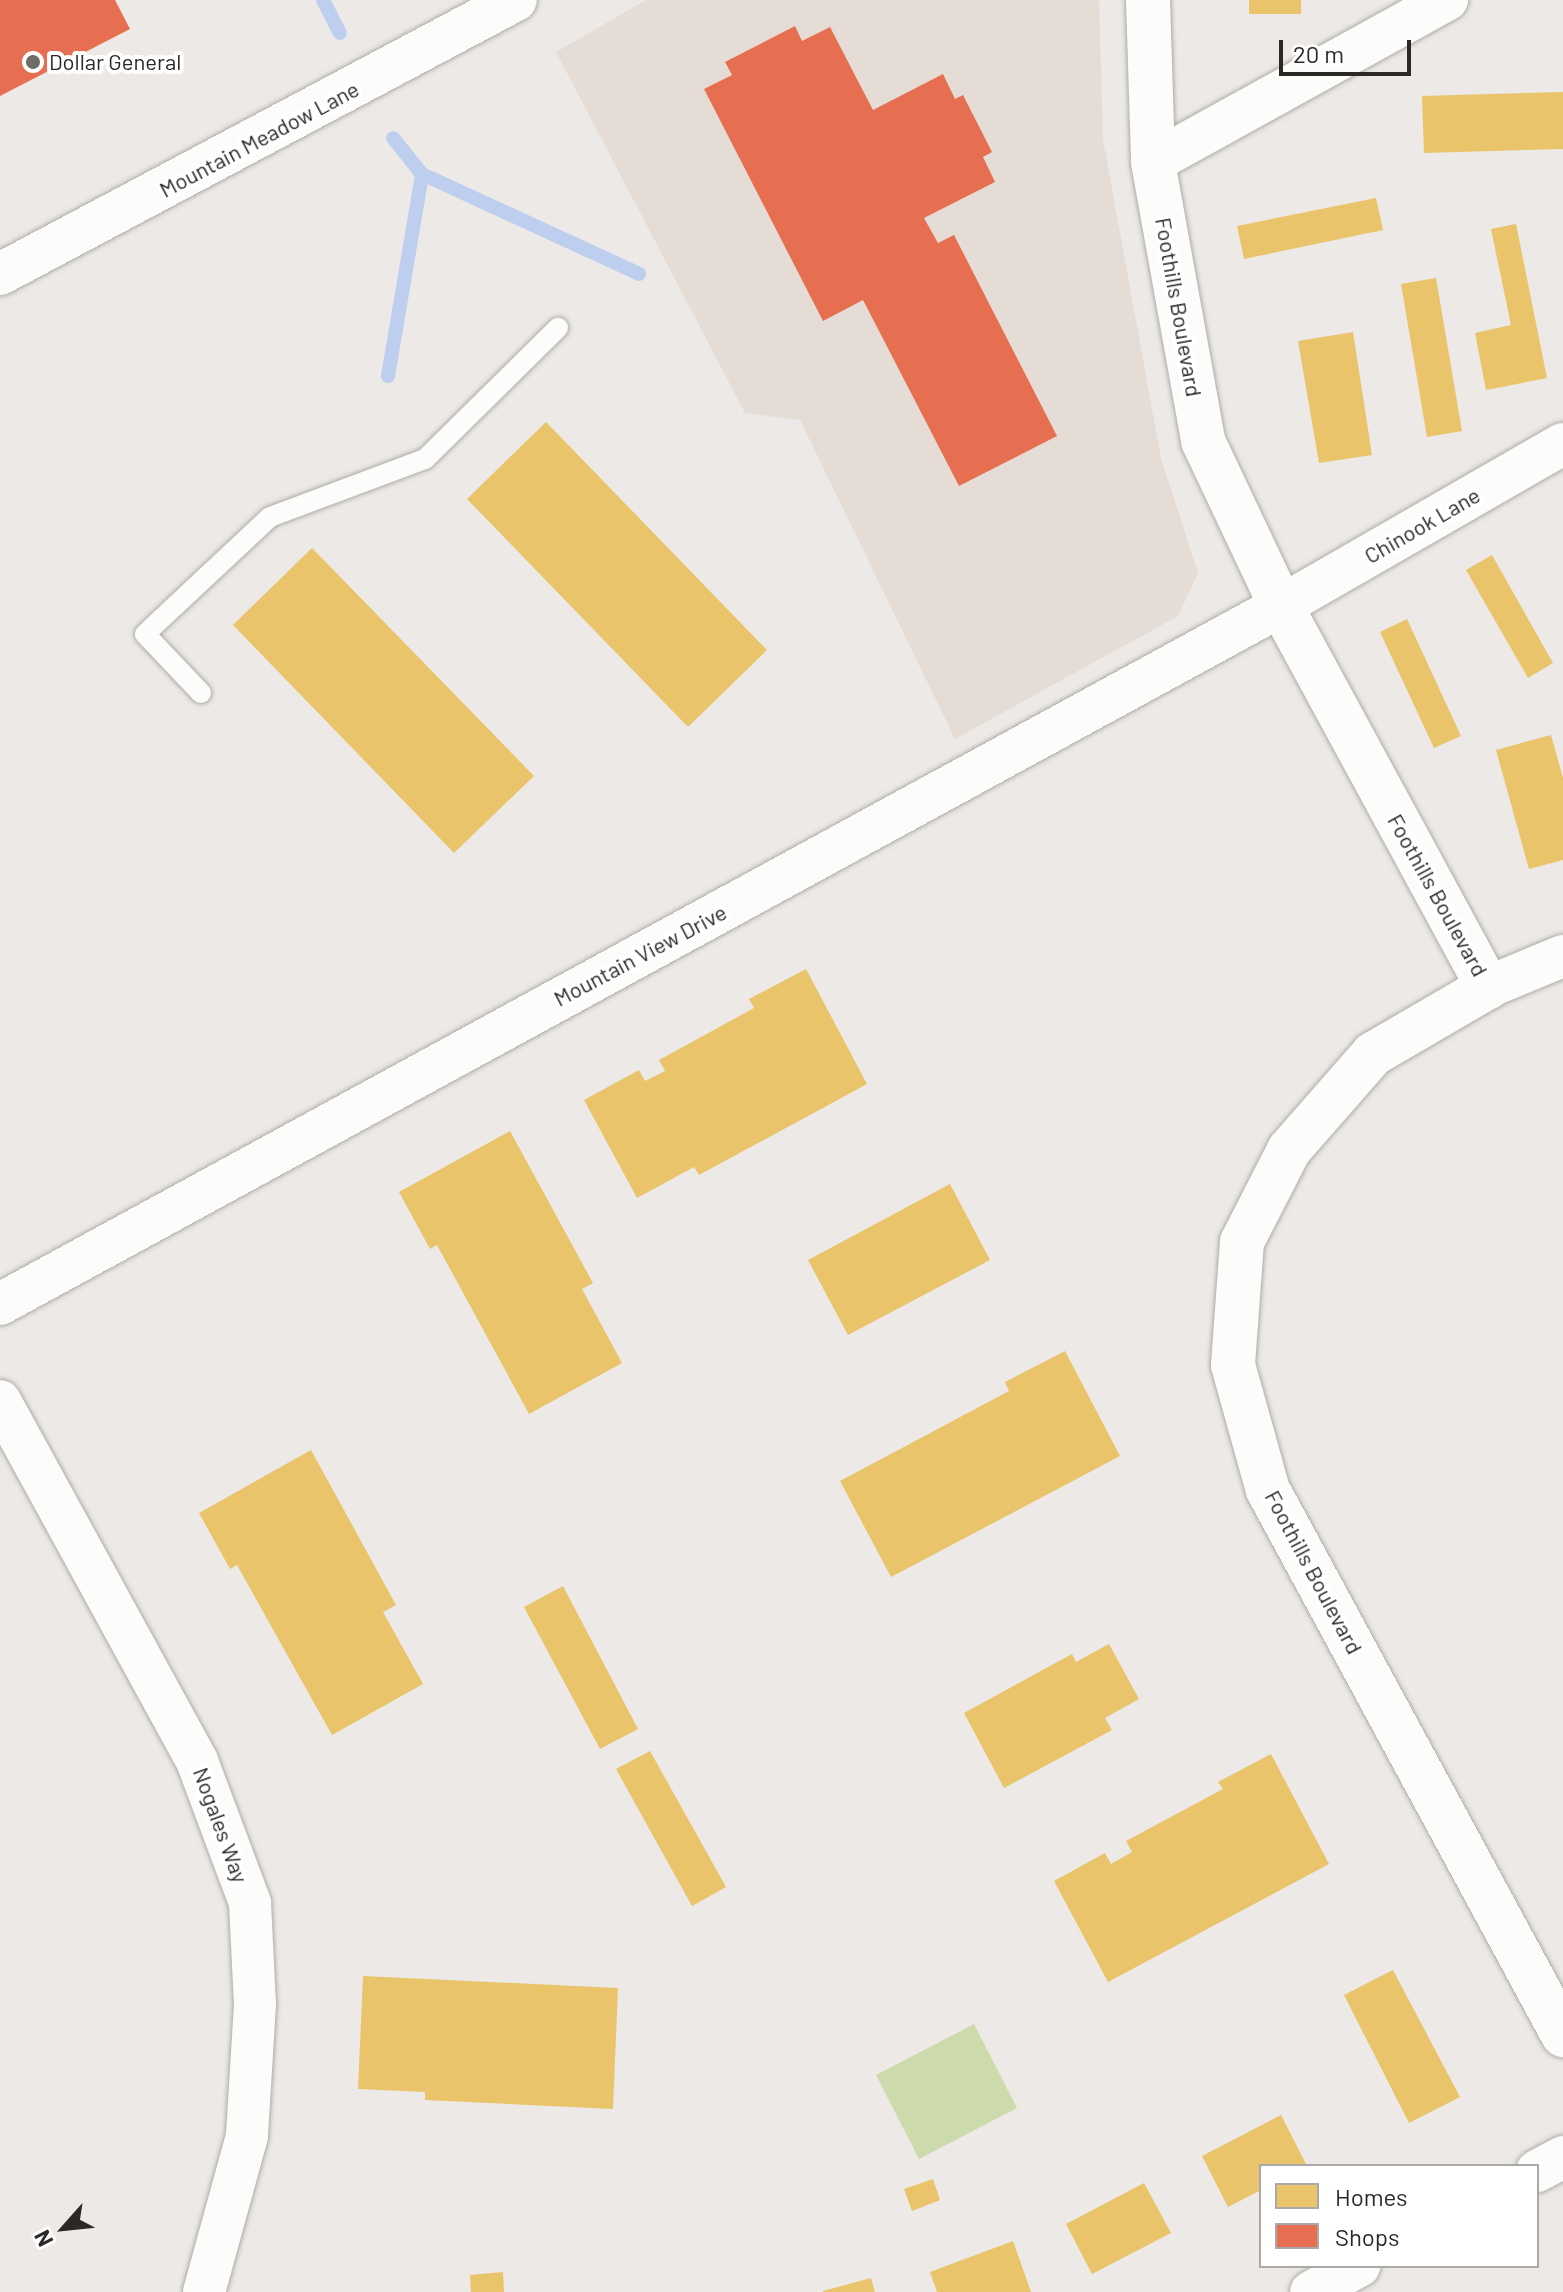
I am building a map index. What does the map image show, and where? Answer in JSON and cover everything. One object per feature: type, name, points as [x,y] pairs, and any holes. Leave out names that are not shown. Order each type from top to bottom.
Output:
[{"type":"street","name":"Mountain Meadow Lane","points":[[0,274],[516,0]]},
{"type":"street","name":"Foothills Boulevard","points":[[1148,0],[1153,162],[1203,441],[1281,606],[1488,987],[1373,1054],[1289,1150],[1242,1242],[1233,1365],[1268,1490],[1563,2035]]},
{"type":"street","points":[[1153,162],[1447,0]]},
{"type":"street","name":"Chinook Lane","points":[[1281,606],[1563,444]]},
{"type":"street","name":"Mountain View Drive","points":[[0,1304],[1281,606]]},
{"type":"street","points":[[1488,987],[1563,956]]},
{"type":"street","name":"Nogales Way","points":[[0,1401],[197,1761],[250,1903],[255,2004],[247,2136],[204,2292]]},
{"type":"street","points":[[1539,2170],[1563,2157]]},
{"type":"street","points":[[1311,2292],[1355,2268]]},
{"type":"lane","points":[[201,693],[145,634],[270,517],[425,459],[558,328]]},
{"type":"shaded area","points":[[646,0],[1099,0],[1103,139],[1161,458],[1198,573],[1178,616],[955,739],[800,420],[745,413],[556,52]]},
{"type":"green space","points":[[974,2024],[1017,2108],[919,2159],[876,2075]]},
{"type":"building: Homes","points":[[1249,0],[1301,0],[1301,14],[1249,14]]},
{"type":"building: Homes","points":[[1563,92],[1563,149],[1424,153],[1422,96]]},
{"type":"building: Homes","points":[[1376,198],[1383,230],[1244,259],[1237,226]]},
{"type":"building: Homes","points":[[1516,224],[1547,378],[1486,390],[1475,333],[1511,325],[1491,229]]},
{"type":"building: Homes","points":[[1436,278],[1462,431],[1427,437],[1401,284]]},
{"type":"building: Homes","points":[[1353,332],[1372,455],[1319,463],[1298,341]]},
{"type":"building: Homes","points":[[546,422],[767,650],[688,727],[467,499]]},
{"type":"building: Homes","points":[[312,548],[534,776],[454,853],[233,625]]},
{"type":"building: Homes","points":[[1492,555],[1553,663],[1528,678],[1466,570]]},
{"type":"building: Homes","points":[[1407,619],[1461,736],[1434,748],[1380,632]]},
{"type":"building: Homes","points":[[1551,735],[1563,778],[1563,860],[1529,869],[1496,750]]},
{"type":"building: Homes","points":[[806,969],[867,1084],[699,1175],[694,1167],[637,1198],[584,1100],[639,1070],[645,1081],[665,1071],[659,1060],[754,1008],[749,999]]},
{"type":"building: Homes","points":[[510,1131],[593,1283],[582,1289],[622,1363],[529,1414],[437,1245],[430,1249],[399,1192]]},
{"type":"building: Homes","points":[[950,1184],[990,1260],[848,1335],[808,1260]]},
{"type":"building: Homes","points":[[1065,1351],[1120,1456],[891,1577],[840,1481],[1009,1391],[1005,1382]]},
{"type":"building: Homes","points":[[311,1450],[396,1605],[383,1612],[423,1684],[332,1735],[237,1565],[230,1569],[199,1513]]},
{"type":"building: Homes","points":[[563,1586],[638,1729],[600,1749],[524,1607]]},
{"type":"building: Homes","points":[[1109,1644],[1139,1699],[1105,1718],[1112,1730],[1004,1788],[964,1713],[1072,1654],[1076,1662]]},
{"type":"building: Homes","points":[[650,1751],[726,1887],[692,1906],[616,1769]]},
{"type":"building: Homes","points":[[1271,1754],[1329,1864],[1108,1982],[1054,1881],[1105,1853],[1111,1864],[1132,1852],[1126,1841],[1223,1789],[1218,1782]]},
{"type":"building: Homes","points":[[1393,1970],[1460,2097],[1409,2123],[1344,1995]]},
{"type":"building: Homes","points":[[363,1976],[618,1988],[613,2109],[425,2100],[425,2092],[358,2089]]},
{"type":"building: Homes","points":[[1281,2115],[1306,2164],[1259,2164],[1259,2191],[1228,2207],[1202,2156]]},
{"type":"building: Homes","points":[[933,2179],[940,2200],[912,2211],[904,2189]]},
{"type":"building: Homes","points":[[1144,2183],[1171,2233],[1092,2274],[1066,2224]]},
{"type":"building: Homes","points":[[1013,2241],[1031,2292],[937,2292],[930,2272]]},
{"type":"building: Homes","points":[[503,2272],[504,2292],[471,2292],[470,2275]]},
{"type":"building: Homes","points":[[871,2278],[875,2292],[823,2292],[823,2291]]},
{"type":"building: Shops","name":"Dollar General","points":[[0,0],[115,0],[130,29],[0,96]]},
{"type":"building: Shops","points":[[795,26],[802,41],[830,27],[873,110],[943,74],[955,99],[963,95],[992,152],[983,157],[995,182],[924,218],[938,243],[954,235],[1057,436],[959,486],[863,300],[823,321],[704,89],[732,75],[725,62]]},
{"type":"waterway","points":[[323,0],[340,33]]},
{"type":"waterway","points":[[388,376],[422,174],[393,138]]},
{"type":"waterway","points":[[422,174],[639,274]]},
{"type":"place","name":"Dollar General","points":[[33,62]]}]
